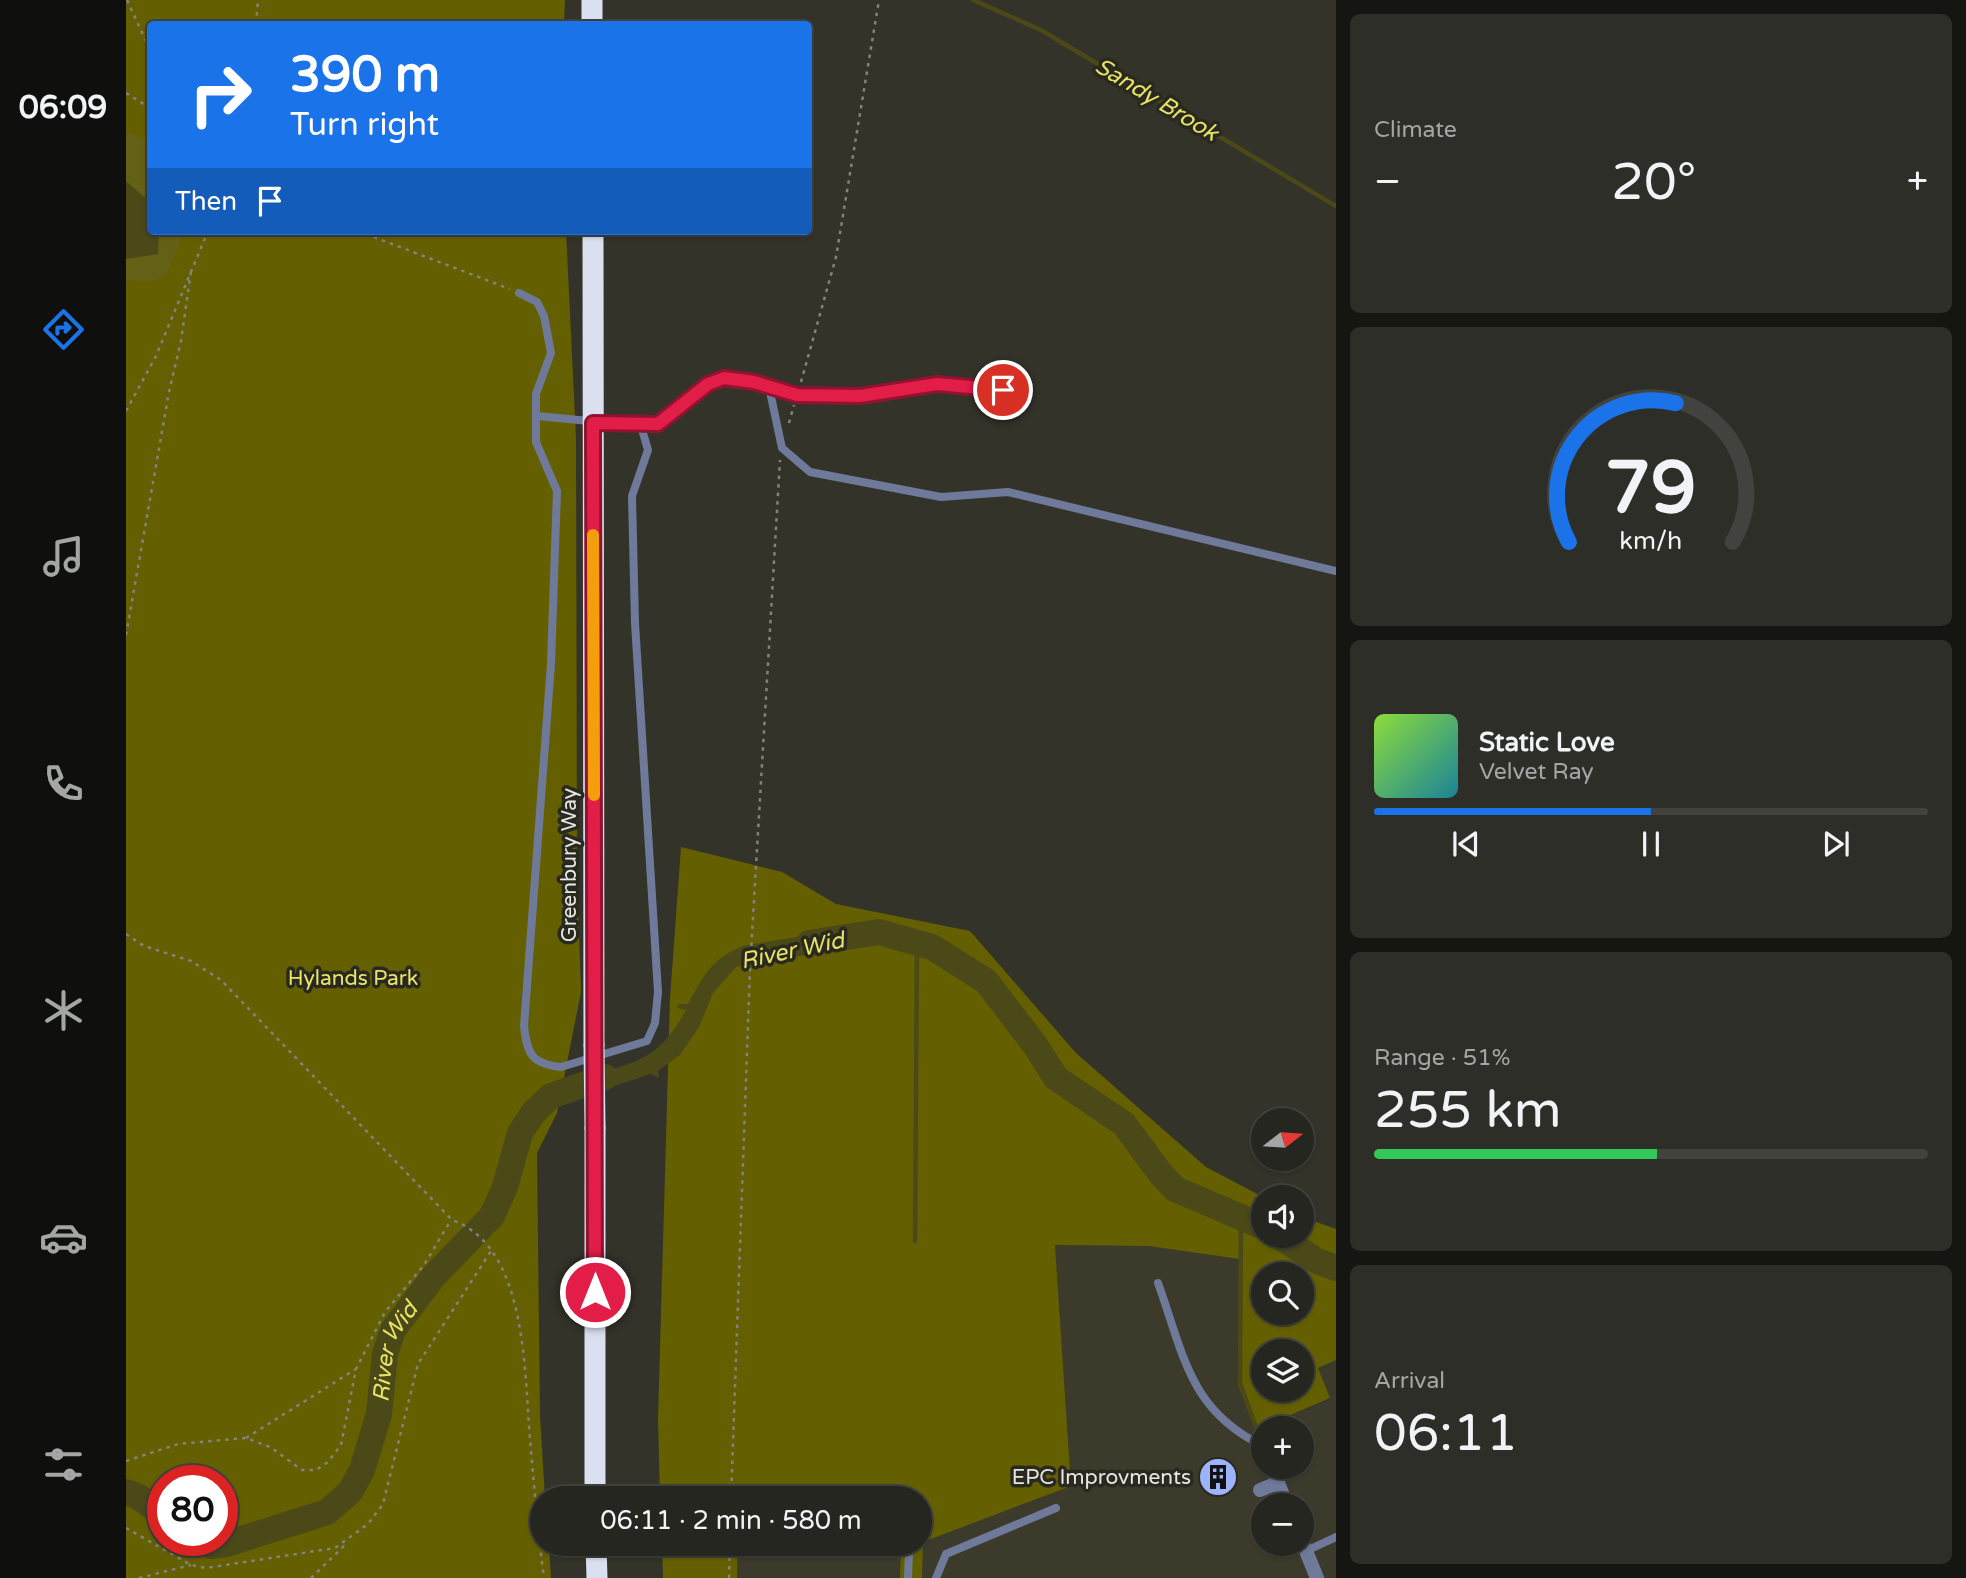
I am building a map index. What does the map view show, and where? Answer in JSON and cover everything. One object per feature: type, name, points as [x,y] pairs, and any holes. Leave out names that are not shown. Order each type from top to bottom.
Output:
[{"type":"highway","points":[[592,0],[592,21]]},
{"type":"highway","name":"Greenbury Way","points":[[593,235],[595,1486]]},
{"type":"highway","points":[[596,1556],[597,1578]]},
{"type":"street","points":[[1276,1479],[1282,1493]]},
{"type":"street","points":[[1260,1490],[1278,1483]]},
{"type":"street","points":[[1308,1556],[1317,1578]]},
{"type":"lane","points":[[519,293],[537,302],[549,334],[551,354],[536,394],[536,442],[557,491],[551,664],[524,1026],[527,1049],[535,1059],[547,1066],[561,1067],[647,1041],[655,1023],[658,992],[635,611],[632,496],[648,450],[641,426]]},
{"type":"lane","points":[[537,416],[593,423],[641,426],[658,424],[708,384],[724,378],[797,395],[860,396],[937,384],[988,387],[1018,393]]},
{"type":"lane","points":[[769,387],[782,448],[810,472],[828,478],[941,497],[1008,492],[1336,571]]},
{"type":"lane","points":[[1158,1283],[1202,1399],[1235,1432],[1251,1441]]},
{"type":"lane","points":[[936,1578],[946,1554],[1056,1508]]},
{"type":"lane","points":[[1314,1543],[1336,1537]]},
{"type":"lane","points":[[908,1578],[909,1556]]},
{"type":"path","points":[[127,0],[147,43]]},
{"type":"path","points":[[256,21],[258,0]]},
{"type":"path","points":[[732,1486],[751,943],[782,448],[836,257],[879,0]]},
{"type":"path","points":[[126,93],[147,106]]},
{"type":"path","points":[[126,411],[156,356],[206,235]]},
{"type":"path","points":[[368,235],[519,293]]},
{"type":"path","points":[[126,635],[169,392],[181,341],[191,271]]},
{"type":"path","points":[[126,934],[144,946],[191,961],[221,980],[452,1220],[463,1224],[491,1250],[507,1283],[520,1324],[544,1578]]},
{"type":"path","points":[[126,1461],[178,1444],[246,1438],[270,1447],[302,1470],[316,1470],[328,1462],[341,1445],[356,1368],[385,1312],[424,1265],[452,1220]]},
{"type":"path","points":[[311,1578],[376,1515],[389,1491],[418,1364],[435,1335],[483,1268],[491,1250]]},
{"type":"path","points":[[246,1438],[356,1368]]},
{"type":"path","points":[[126,1528],[191,1566]]},
{"type":"path","points":[[139,1578],[191,1566],[206,1568],[238,1564],[335,1548],[350,1540]]},
{"type":"path","points":[[729,1578],[730,1556]]},
{"type":"shaded area","points":[[126,132],[147,142],[147,235],[183,235],[166,275],[151,281],[126,280]]},
{"type":"shaded area","points":[[1055,1245],[1149,1246],[1239,1259],[1238,1385],[1251,1418],[1251,1479],[1314,1479],[1314,1416],[1289,1416],[1330,1399],[1318,1368],[1336,1360],[1336,1578],[922,1578],[923,1556],[932,1556],[932,1539],[1071,1486]]},
{"type":"shaded area","points":[[738,1556],[901,1556],[900,1578],[737,1578]]},
{"type":"green space","name":"Hylands Park","points":[[126,0],[565,0],[564,21],[147,21],[147,235],[566,235],[576,438],[577,873],[581,992],[557,1113],[537,1153],[540,1416],[544,1486],[530,1486],[530,1556],[550,1556],[551,1578],[126,1578]]},
{"type":"green space","points":[[681,847],[782,872],[836,904],[970,931],[1076,1053],[1206,1167],[1251,1191],[1251,1248],[1314,1248],[1314,1221],[1336,1229],[1336,1360],[1318,1368],[1330,1398],[1288,1416],[1251,1418],[1238,1385],[1239,1259],[1149,1246],[1055,1245],[1071,1486],[932,1539],[932,1486],[660,1486],[658,1419],[670,998]]},
{"type":"green space","points":[[662,1556],[738,1556],[737,1578],[663,1578]]},
{"type":"green space","points":[[901,1556],[923,1556],[922,1578],[900,1578]]},
{"type":"water","points":[[126,181],[147,199],[147,235],[159,235],[158,254],[126,259]]},
{"type":"water","points":[[843,929],[847,948],[736,967],[713,993],[699,1027],[680,1055],[658,1071],[659,1078],[651,1074],[571,1100],[569,1080],[623,1066],[651,1053],[663,1042],[686,1010],[677,1008],[679,1004],[688,1004],[704,976],[723,956],[743,946]]},
{"type":"waterway","name":"Sandy Brook","points":[[973,0],[1041,30],[1336,206]]},
{"type":"waterway","name":"River Wid","points":[[809,943],[879,932],[932,947],[986,981],[1035,1045],[1056,1078],[1124,1124],[1175,1189],[1251,1221]]},
{"type":"waterway","points":[[915,1241],[917,941]]},
{"type":"waterway","name":"River Wid","points":[[238,1540],[327,1512],[350,1492],[362,1470],[379,1414],[385,1354],[393,1330],[434,1276],[492,1216],[505,1187],[520,1133],[533,1113],[551,1096],[605,1077]]},
{"type":"waterway","points":[[1241,1215],[1240,1383],[1252,1416]]},
{"type":"waterway","name":"River Wid","points":[[1297,1248],[1317,1261],[1336,1268]]},
{"type":"waterway","name":"River Wid","points":[[126,1492],[147,1503]]},
{"type":"slow traffic","points":[[593,535],[594,795]]},
{"type":"place","name":"EPC Improvments","points":[[1218,1477]]},
{"type":"route","points":[[595,1292],[593,423],[641,426],[658,424],[708,384],[724,378],[754,382],[797,395],[860,396],[937,384],[1003,390]]}]
